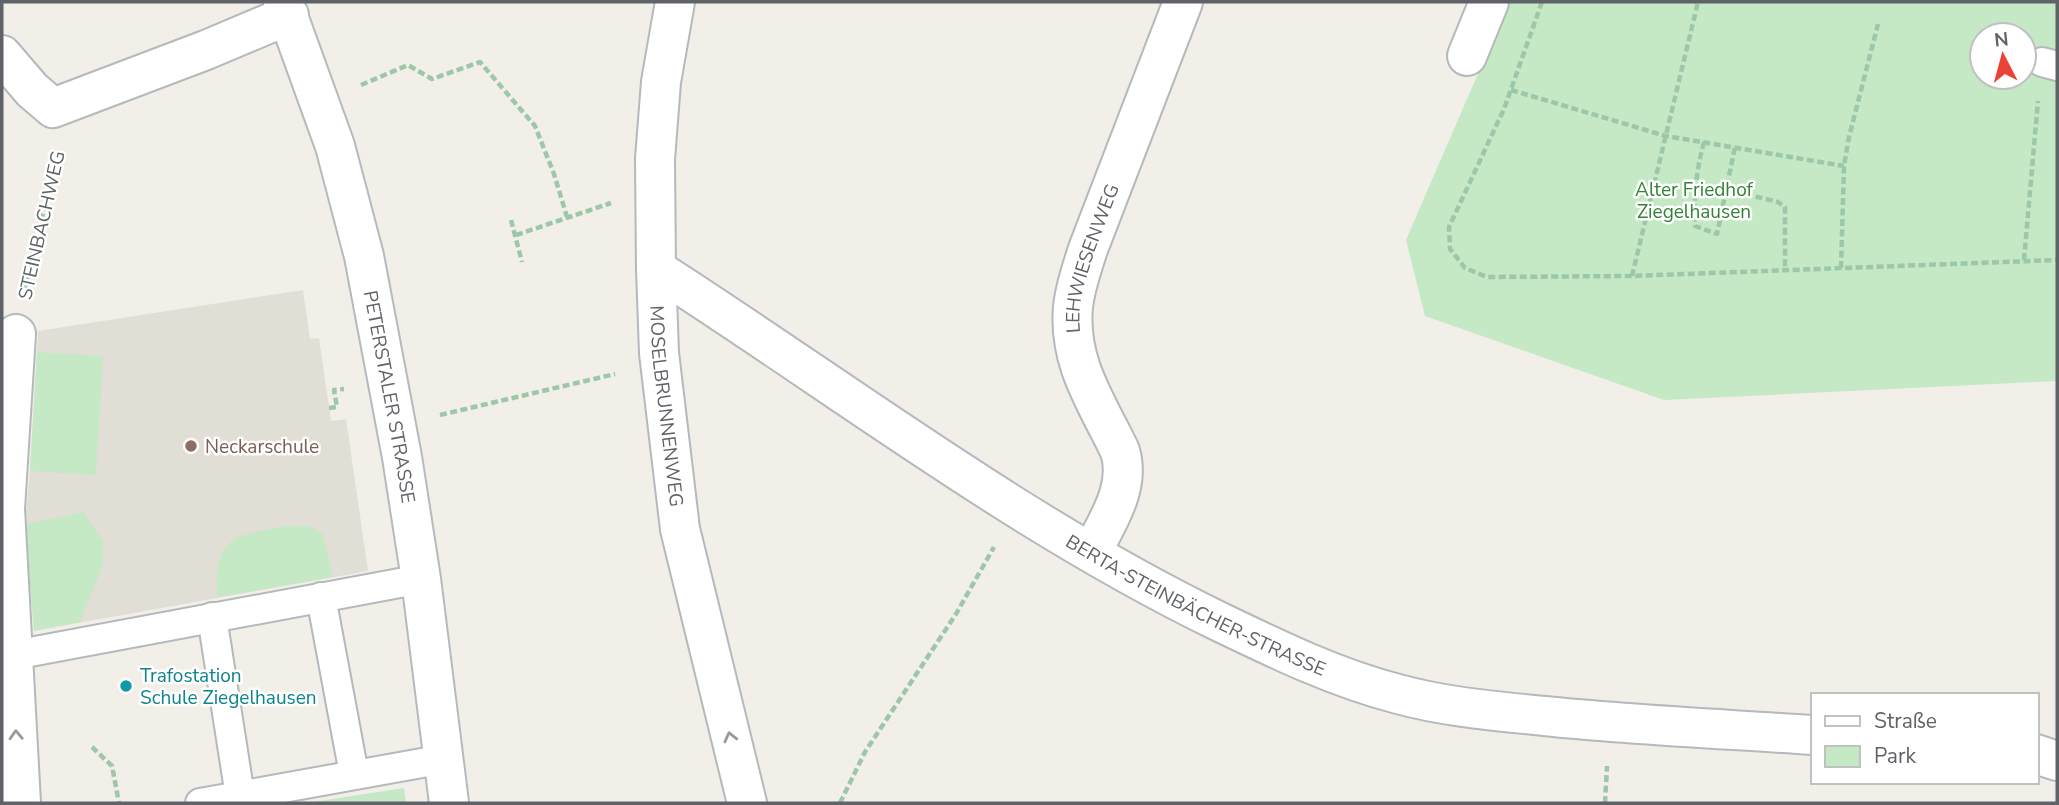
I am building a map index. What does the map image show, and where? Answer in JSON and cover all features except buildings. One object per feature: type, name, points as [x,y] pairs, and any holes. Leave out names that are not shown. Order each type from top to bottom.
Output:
[{"type":"street","name":"MOSELBRUNNENWEG","points":[[675,2],[661,82],[655,188],[661,363],[680,529],[747,803]]},
{"type":"street","name":"LEHWIESENWEG","points":[[1092,552],[1122,486],[1124,462],[1078,365],[1073,343],[1073,307],[1088,249],[1183,2]]},
{"type":"street","points":[[1467,56],[1489,2]]},
{"type":"street","points":[[2,55],[32,90],[53,108],[206,50],[286,8]]},
{"type":"street","name":"PETERSTALER STRASSE","points":[[286,8],[321,102],[351,200],[364,256],[396,425],[421,579],[449,803]]},
{"type":"street","name":"BERTA-STEINBÄCHER-STRASSE","points":[[656,269],[731,317],[859,406],[1152,589],[1304,662],[1398,694],[1450,705],[1608,722],[1811,735]]},
{"type":"street","points":[[16,334],[5,509],[21,803]]},
{"type":"street","points":[[2038,755],[2057,761]]},
{"type":"lane","points":[[14,655],[421,579]]},
{"type":"lane","points":[[321,597],[354,774]]},
{"type":"lane","points":[[212,617],[240,796]]},
{"type":"lane","points":[[200,803],[444,758]]},
{"type":"path","points":[[1542,2],[1504,109],[1449,227],[1450,249],[1465,268],[1487,277],[1633,276],[2057,260]]},
{"type":"path","points":[[1633,276],[1698,2]]},
{"type":"path","points":[[1841,268],[1844,166],[1878,24]]},
{"type":"path","points":[[321,102],[408,65],[432,79],[480,62],[535,126],[554,174],[567,218]]},
{"type":"path","points":[[2024,260],[2031,162],[2050,64]]},
{"type":"path","points":[[1511,90],[1666,135],[1844,166]]},
{"type":"path","name":"STEINBACHWEG","points":[[16,334],[60,142],[60,125],[53,108]]},
{"type":"path","points":[[1703,142],[1696,171],[1695,226],[1717,234],[1735,147]]},
{"type":"path","points":[[516,236],[655,188]]},
{"type":"path","points":[[1726,190],[1778,202],[1785,208],[1785,269]]},
{"type":"path","points":[[511,220],[522,262]]},
{"type":"path","points":[[396,425],[661,363]]},
{"type":"path","points":[[329,408],[337,407],[334,390]]},
{"type":"path","points":[[840,803],[865,752],[956,614],[994,548]]},
{"type":"path","points":[[92,747],[112,766],[119,803]]},
{"type":"shaded area","name":"Neckarschule","points":[[303,290],[310,339],[319,338],[331,421],[346,419],[368,571],[34,631],[25,524],[38,331]]},
{"type":"green space","name":"Alter Friedhof Ziegelhausen","points":[[1509,2],[2057,2],[2057,381],[1664,400],[1425,316],[1406,240]]},
{"type":"green space","points":[[37,352],[103,356],[96,475],[30,471]]},
{"type":"green space","points":[[84,512],[103,542],[103,565],[80,622],[34,631],[25,524]]},
{"type":"green space","points":[[282,526],[308,526],[323,534],[333,577],[218,597],[218,567],[227,545],[243,535]]},
{"type":"green space","points":[[404,788],[406,803],[306,803]]},
{"type":"place","name":"Neckarschule","points":[[191,446]]},
{"type":"place","name":"Trafostation Schule Ziegelhausen","points":[[126,686]]}]
